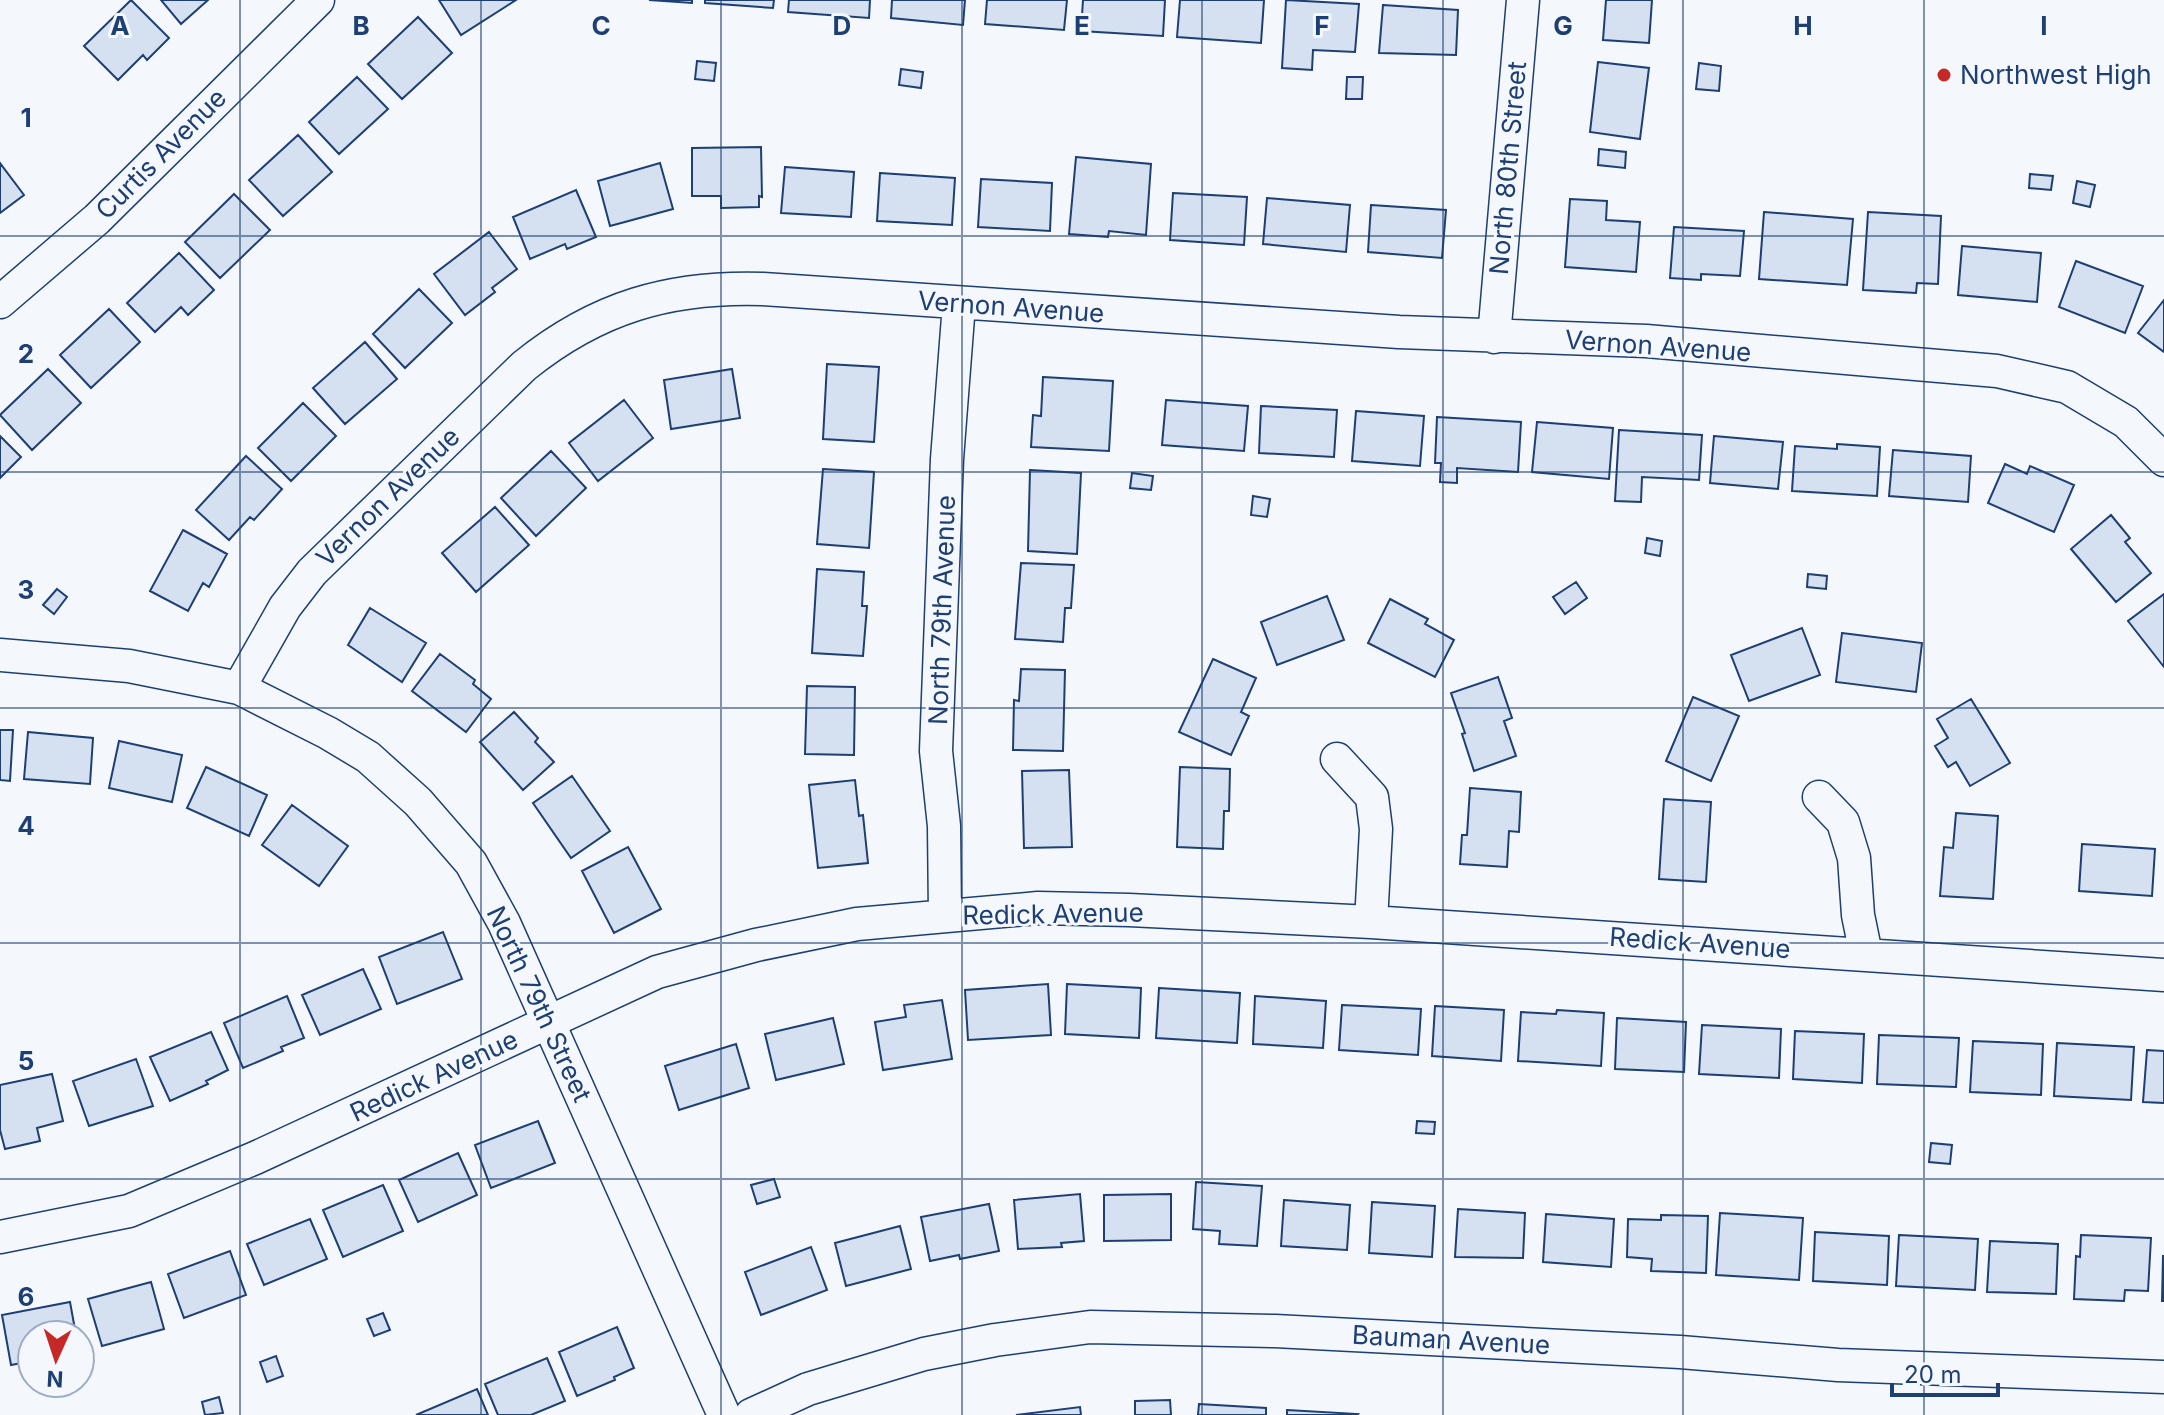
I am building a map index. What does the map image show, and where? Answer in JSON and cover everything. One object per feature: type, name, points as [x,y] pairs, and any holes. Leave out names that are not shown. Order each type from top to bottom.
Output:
[{"type":"street","name":"Curtis Avenue","points":[[0,302],[97,219],[318,0]]},
{"type":"street","name":"North 80th Street","points":[[1494,337],[1523,0]]},
{"type":"street","name":"Vernon Avenue","points":[[239,688],[285,607],[327,555],[524,366],[558,340],[596,318],[641,301],[707,289],[763,289],[1494,337],[1646,341],[1997,371],[2067,387],[2126,422],[2164,460]]},
{"type":"street","name":"North 79th Avenue","points":[[945,916],[944,826],[936,751],[947,459],[959,304]]},
{"type":"street","points":[[0,655],[129,666],[239,688]]},
{"type":"street","name":"North 79th Street","points":[[239,688],[368,757],[418,802],[471,863],[504,923],[724,1415]]},
{"type":"street","points":[[1337,759],[1372,797],[1376,829],[1371,922]]},
{"type":"street","points":[[1819,797],[1843,822],[1854,858],[1858,915],[1866,954]]},
{"type":"street","name":"Redick Avenue","points":[[0,1237],[129,1211],[255,1158],[657,972],[857,924],[1038,908],[1371,922],[2164,975]]},
{"type":"street","name":"Bauman Avenue","points":[[751,1415],[808,1389],[924,1354],[995,1340],[1090,1327],[1275,1331],[1680,1352],[1838,1365],[2164,1377]]},
{"type":"building","points":[[131,0],[169,38],[147,60],[143,55],[118,80],[84,46]]},
{"type":"building","points":[[161,0],[208,0],[181,24]]},
{"type":"building","points":[[439,0],[516,0],[461,35]]},
{"type":"building","points":[[649,0],[692,0],[692,3]]},
{"type":"building","points":[[705,0],[774,0],[773,8],[705,3]]},
{"type":"building","points":[[789,0],[870,0],[869,18],[788,12]]},
{"type":"building","points":[[892,0],[965,0],[963,25],[891,18]]},
{"type":"building","points":[[987,0],[1067,0],[1064,30],[985,24]]},
{"type":"building","points":[[1083,0],[1165,0],[1163,36],[1081,31]]},
{"type":"building","points":[[1180,0],[1264,0],[1261,43],[1177,37]]},
{"type":"building","points":[[1286,0],[1359,4],[1355,52],[1313,50],[1312,70],[1282,68]]},
{"type":"building","points":[[1606,0],[1652,0],[1649,43],[1603,40]]},
{"type":"building","points":[[1383,5],[1458,10],[1456,55],[1379,53]]},
{"type":"building","points":[[418,17],[452,53],[402,99],[368,64]]},
{"type":"building","points":[[697,61],[716,63],[714,81],[695,79]]},
{"type":"building","points":[[1598,62],[1649,68],[1640,139],[1590,132]]},
{"type":"building","points":[[1699,63],[1721,66],[1719,91],[1696,89]]},
{"type":"building","points":[[901,69],[923,72],[921,88],[899,85]]},
{"type":"building","points":[[357,77],[388,109],[339,154],[309,122]]},
{"type":"building","points":[[1347,77],[1363,77],[1362,99],[1346,99]]},
{"type":"building","points":[[298,135],[332,172],[283,216],[249,180]]},
{"type":"building","points":[[761,147],[762,197],[759,196],[759,207],[721,208],[721,196],[692,196],[692,148]]},
{"type":"building","points":[[1599,149],[1626,152],[1625,168],[1598,165]]},
{"type":"building","points":[[1076,157],[1151,164],[1146,235],[1109,231],[1108,237],[1069,234]]},
{"type":"building","points":[[0,163],[24,195],[0,213]]},
{"type":"building","points":[[660,163],[673,209],[610,226],[598,181]]},
{"type":"building","points":[[785,167],[854,172],[851,217],[781,213]]},
{"type":"building","points":[[880,173],[955,178],[952,225],[877,221]]},
{"type":"building","points":[[2030,174],[2053,176],[2051,190],[2029,188]]},
{"type":"building","points":[[981,179],[1052,183],[1050,231],[978,227]]},
{"type":"building","points":[[2077,181],[2095,185],[2090,207],[2073,203]]},
{"type":"building","points":[[576,190],[596,237],[567,249],[565,244],[530,259],[513,217]]},
{"type":"building","points":[[1173,193],[1247,197],[1244,245],[1170,240]]},
{"type":"building","points":[[234,194],[270,230],[220,278],[185,242]]},
{"type":"building","points":[[1267,198],[1350,205],[1346,252],[1263,244]]},
{"type":"building","points":[[1570,199],[1607,201],[1606,220],[1640,222],[1636,272],[1565,267]]},
{"type":"building","points":[[1371,205],[1446,210],[1442,258],[1368,252]]},
{"type":"building","points":[[1764,212],[1853,219],[1847,285],[1759,279]]},
{"type":"building","points":[[1868,212],[1941,216],[1938,284],[1917,283],[1916,293],[1863,290]]},
{"type":"building","points":[[1674,227],[1744,231],[1740,276],[1701,274],[1701,280],[1670,278]]},
{"type":"building","points":[[489,232],[517,269],[492,288],[495,292],[465,315],[434,274]]},
{"type":"building","points":[[1962,246],[2041,253],[2037,302],[1958,295]]},
{"type":"building","points":[[179,253],[214,290],[188,315],[181,307],[155,332],[127,303]]},
{"type":"building","points":[[2076,261],[2143,286],[2125,333],[2059,307]]},
{"type":"building","points":[[419,289],[452,323],[405,368],[373,334]]},
{"type":"building","points":[[2164,300],[2164,352],[2138,333]]},
{"type":"building","points":[[109,309],[140,342],[91,388],[60,355]]},
{"type":"building","points":[[365,342],[397,379],[345,424],[313,388]]},
{"type":"building","points":[[827,364],[879,367],[874,442],[823,439]]},
{"type":"building","points":[[48,369],[81,403],[32,450],[0,415]]},
{"type":"building","points":[[732,369],[740,418],[671,429],[664,380]]},
{"type":"building","points":[[1043,377],[1113,381],[1109,451],[1031,447],[1033,415],[1041,416]]},
{"type":"building","points":[[624,400],[653,438],[598,481],[569,443]]},
{"type":"building","points":[[1166,400],[1248,406],[1244,451],[1162,445]]},
{"type":"building","points":[[303,403],[336,436],[291,481],[258,448]]},
{"type":"building","points":[[1261,406],[1337,410],[1334,457],[1259,453]]},
{"type":"building","points":[[1356,411],[1424,416],[1420,466],[1352,461]]},
{"type":"building","points":[[1437,417],[1521,422],[1518,472],[1457,468],[1457,483],[1440,482],[1441,463],[1435,463]]},
{"type":"building","points":[[1537,422],[1613,428],[1609,479],[1532,472]]},
{"type":"building","points":[[1619,430],[1702,435],[1699,480],[1642,477],[1641,502],[1615,501]]},
{"type":"building","points":[[0,436],[21,457],[0,478]]},
{"type":"building","points":[[1714,436],[1783,442],[1778,489],[1710,483]]},
{"type":"building","points":[[1837,444],[1880,447],[1877,496],[1792,491],[1795,446],[1837,449]]},
{"type":"building","points":[[1893,450],[1971,456],[1968,502],[1889,496]]},
{"type":"building","points":[[551,451],[586,488],[536,536],[501,498]]},
{"type":"building","points":[[246,456],[282,489],[254,520],[250,517],[229,540],[196,510]]},
{"type":"building","points":[[2005,464],[2027,474],[2030,466],[2074,485],[2054,532],[1988,503]]},
{"type":"building","points":[[823,469],[874,472],[869,548],[817,544]]},
{"type":"building","points":[[1030,470],[1081,473],[1077,554],[1028,551]]},
{"type":"building","points":[[1132,473],[1153,476],[1151,490],[1130,488]]},
{"type":"building","points":[[1253,496],[1270,499],[1267,517],[1251,515]]},
{"type":"building","points":[[495,507],[529,545],[476,592],[442,553]]},
{"type":"building","points":[[2111,515],[2130,538],[2125,542],[2151,573],[2116,602],[2071,549]]},
{"type":"building","points":[[183,530],[227,554],[209,587],[203,583],[188,611],[150,591]]},
{"type":"building","points":[[1647,538],[1662,541],[1660,556],[1645,553]]},
{"type":"building","points":[[1021,563],[1074,565],[1071,608],[1065,608],[1063,642],[1015,639]]},
{"type":"building","points":[[817,569],[864,572],[862,606],[867,606],[863,656],[812,653]]},
{"type":"building","points":[[1808,574],[1827,576],[1826,589],[1807,587]]},
{"type":"building","points":[[1576,582],[1587,598],[1565,614],[1553,597]]},
{"type":"building","points":[[57,589],[67,597],[54,614],[43,605]]},
{"type":"building","points":[[2164,594],[2164,667],[2128,621]]},
{"type":"building","points":[[1327,596],[1344,640],[1277,665],[1261,622]]},
{"type":"building","points":[[1390,599],[1428,619],[1425,624],[1454,640],[1435,677],[1368,643]]},
{"type":"building","points":[[370,608],[426,643],[402,682],[348,645]]},
{"type":"building","points":[[1802,628],[1820,675],[1749,701],[1731,655]]},
{"type":"building","points":[[1842,633],[1922,643],[1916,692],[1836,682]]},
{"type":"building","points":[[440,654],[475,680],[473,684],[491,699],[466,732],[412,691]]},
{"type":"building","points":[[1213,659],[1256,678],[1241,712],[1249,716],[1231,755],[1179,732]]},
{"type":"building","points":[[1021,669],[1065,670],[1063,751],[1013,750],[1014,700],[1019,701]]},
{"type":"building","points":[[1498,677],[1512,718],[1504,721],[1516,756],[1474,771],[1451,693]]},
{"type":"building","points":[[807,686],[855,687],[854,755],[805,754]]},
{"type":"building","points":[[1693,697],[1739,716],[1711,781],[1666,761]]},
{"type":"building","points":[[1971,699],[2010,763],[1970,786],[1956,762],[1948,767],[1935,746],[1948,738],[1937,719]]},
{"type":"building","points":[[514,712],[538,738],[535,742],[554,762],[523,790],[480,742]]},
{"type":"building","points":[[0,730],[13,730],[10,781],[0,780]]},
{"type":"building","points":[[28,732],[93,738],[90,784],[24,779]]},
{"type":"building","points":[[119,741],[182,755],[172,802],[109,788]]},
{"type":"building","points":[[206,767],[267,795],[249,836],[187,808]]},
{"type":"building","points":[[1180,767],[1230,769],[1229,811],[1224,811],[1223,849],[1177,847]]},
{"type":"building","points":[[1069,770],[1072,847],[1024,848],[1022,771]]},
{"type":"building","points":[[572,776],[610,831],[571,858],[533,803]]},
{"type":"building","points":[[855,780],[859,816],[863,815],[868,863],[818,868],[809,785]]},
{"type":"building","points":[[1470,788],[1521,792],[1519,832],[1509,831],[1507,867],[1460,864],[1462,835],[1467,835]]},
{"type":"building","points":[[1664,799],[1711,802],[1706,882],[1659,879]]},
{"type":"building","points":[[292,805],[348,846],[319,886],[262,845]]},
{"type":"building","points":[[1956,813],[1998,816],[1993,899],[1940,896],[1944,847],[1953,848]]},
{"type":"building","points":[[2082,844],[2155,849],[2152,896],[2079,891]]},
{"type":"building","points":[[628,847],[661,909],[614,933],[582,871]]},
{"type":"building","points":[[443,932],[462,979],[397,1004],[379,957]]},
{"type":"building","points":[[363,969],[381,1009],[320,1035],[302,995]]},
{"type":"building","points":[[1048,984],[1051,1035],[968,1040],[965,990]]},
{"type":"building","points":[[1067,984],[1141,988],[1139,1038],[1065,1034]]},
{"type":"building","points":[[1159,988],[1240,993],[1237,1043],[1156,1038]]},
{"type":"building","points":[[287,996],[304,1038],[243,1068],[224,1023]]},
{"type":"building","points":[[1255,996],[1326,1001],[1323,1048],[1253,1044]]},
{"type":"building","points":[[942,1000],[952,1059],[883,1070],[875,1022],[906,1017],[904,1005]]},
{"type":"building","points":[[1342,1005],[1421,1009],[1418,1055],[1339,1050]]},
{"type":"building","points":[[1435,1006],[1504,1010],[1501,1061],[1432,1056]]},
{"type":"building","points":[[1557,1010],[1604,1013],[1601,1066],[1518,1061],[1521,1012],[1556,1014]]},
{"type":"building","points":[[833,1018],[844,1064],[776,1080],[765,1034]]},
{"type":"building","points":[[1617,1018],[1686,1022],[1684,1072],[1615,1069]]},
{"type":"building","points":[[1702,1025],[1781,1029],[1779,1078],[1699,1074]]},
{"type":"building","points":[[1795,1031],[1864,1034],[1862,1083],[1793,1079]]},
{"type":"building","points":[[211,1032],[228,1070],[206,1081],[208,1084],[170,1101],[150,1057]]},
{"type":"building","points":[[1879,1035],[1959,1038],[1956,1087],[1877,1084]]},
{"type":"building","points":[[1973,1041],[2043,1044],[2041,1095],[1970,1092]]},
{"type":"building","points":[[2057,1043],[2134,1047],[2131,1100],[2054,1096]]},
{"type":"building","points":[[736,1044],[749,1088],[679,1110],[665,1066]]},
{"type":"building","points":[[2147,1050],[2164,1051],[2164,1103],[2143,1102]]},
{"type":"building","points":[[136,1059],[153,1106],[89,1126],[73,1081]]},
{"type":"building","points":[[52,1074],[63,1121],[37,1128],[40,1141],[5,1149],[0,1130],[0,1085]]},
{"type":"building","points":[[538,1121],[555,1163],[491,1188],[475,1145]]},
{"type":"building","points":[[1417,1121],[1435,1122],[1434,1134],[1416,1133]]},
{"type":"building","points":[[1931,1143],[1952,1145],[1950,1164],[1929,1162]]},
{"type":"building","points":[[458,1153],[477,1195],[418,1222],[399,1180]]},
{"type":"building","points":[[774,1179],[780,1197],[757,1204],[751,1185]]},
{"type":"building","points":[[1196,1182],[1262,1186],[1257,1246],[1219,1244],[1220,1231],[1193,1229]]},
{"type":"building","points":[[383,1185],[403,1231],[343,1257],[323,1210]]},
{"type":"building","points":[[1080,1194],[1084,1241],[1061,1243],[1062,1247],[1018,1249],[1014,1200]]},
{"type":"building","points":[[1171,1194],[1171,1240],[1104,1241],[1104,1195]]},
{"type":"building","points":[[1284,1200],[1350,1205],[1347,1250],[1281,1246]]},
{"type":"building","points":[[1372,1202],[1435,1206],[1432,1257],[1369,1253]]},
{"type":"building","points":[[989,1204],[999,1251],[930,1261],[921,1217]]},
{"type":"building","points":[[1458,1209],[1525,1213],[1523,1258],[1455,1257]]},
{"type":"building","points":[[1720,1213],[1803,1218],[1799,1280],[1716,1275]]},
{"type":"building","points":[[1546,1214],[1614,1219],[1611,1267],[1543,1262]]},
{"type":"building","points":[[1661,1215],[1708,1216],[1706,1273],[1651,1271],[1652,1259],[1627,1257],[1628,1219],[1661,1220]]},
{"type":"building","points":[[310,1219],[327,1259],[264,1285],[247,1244]]},
{"type":"building","points":[[900,1226],[911,1269],[846,1286],[835,1243]]},
{"type":"building","points":[[1815,1232],[1889,1236],[1887,1285],[1813,1281]]},
{"type":"building","points":[[1899,1235],[1978,1239],[1975,1290],[1896,1286]]},
{"type":"building","points":[[2081,1235],[2151,1238],[2148,1291],[2125,1290],[2124,1301],[2074,1299],[2076,1256],[2080,1257]]},
{"type":"building","points":[[1990,1241],[2058,1244],[2056,1294],[1987,1292]]},
{"type":"building","points":[[811,1247],[827,1290],[761,1315],[745,1272]]},
{"type":"building","points":[[230,1251],[246,1295],[184,1318],[168,1274]]},
{"type":"building","points":[[2163,1256],[2164,1301],[2162,1301]]},
{"type":"building","points":[[151,1282],[164,1329],[102,1346],[88,1299]]},
{"type":"building","points":[[70,1302],[73,1319],[16,1319],[16,1364],[11,1365],[2,1315]]},
{"type":"building","points":[[383,1313],[390,1330],[374,1336],[367,1319]]},
{"type":"building","points":[[617,1327],[634,1368],[577,1396],[559,1352]]},
{"type":"building","points":[[276,1356],[283,1376],[267,1382],[260,1362]]},
{"type":"building","points":[[547,1358],[565,1401],[531,1415],[498,1415],[485,1384]]},
{"type":"building","points":[[477,1389],[488,1415],[416,1415]]},
{"type":"building","points":[[219,1397],[223,1413],[205,1415],[202,1402]]},
{"type":"building","points":[[1170,1400],[1171,1415],[1135,1415],[1135,1401]]},
{"type":"building","points":[[1199,1404],[1266,1408],[1266,1415],[1198,1415]]},
{"type":"building","points":[[1080,1407],[1081,1415],[1016,1415]]},
{"type":"building","points":[[1287,1410],[1358,1414],[1287,1415]]},
{"type":"place","name":"Northwest High","points":[[1944,75]]}]
